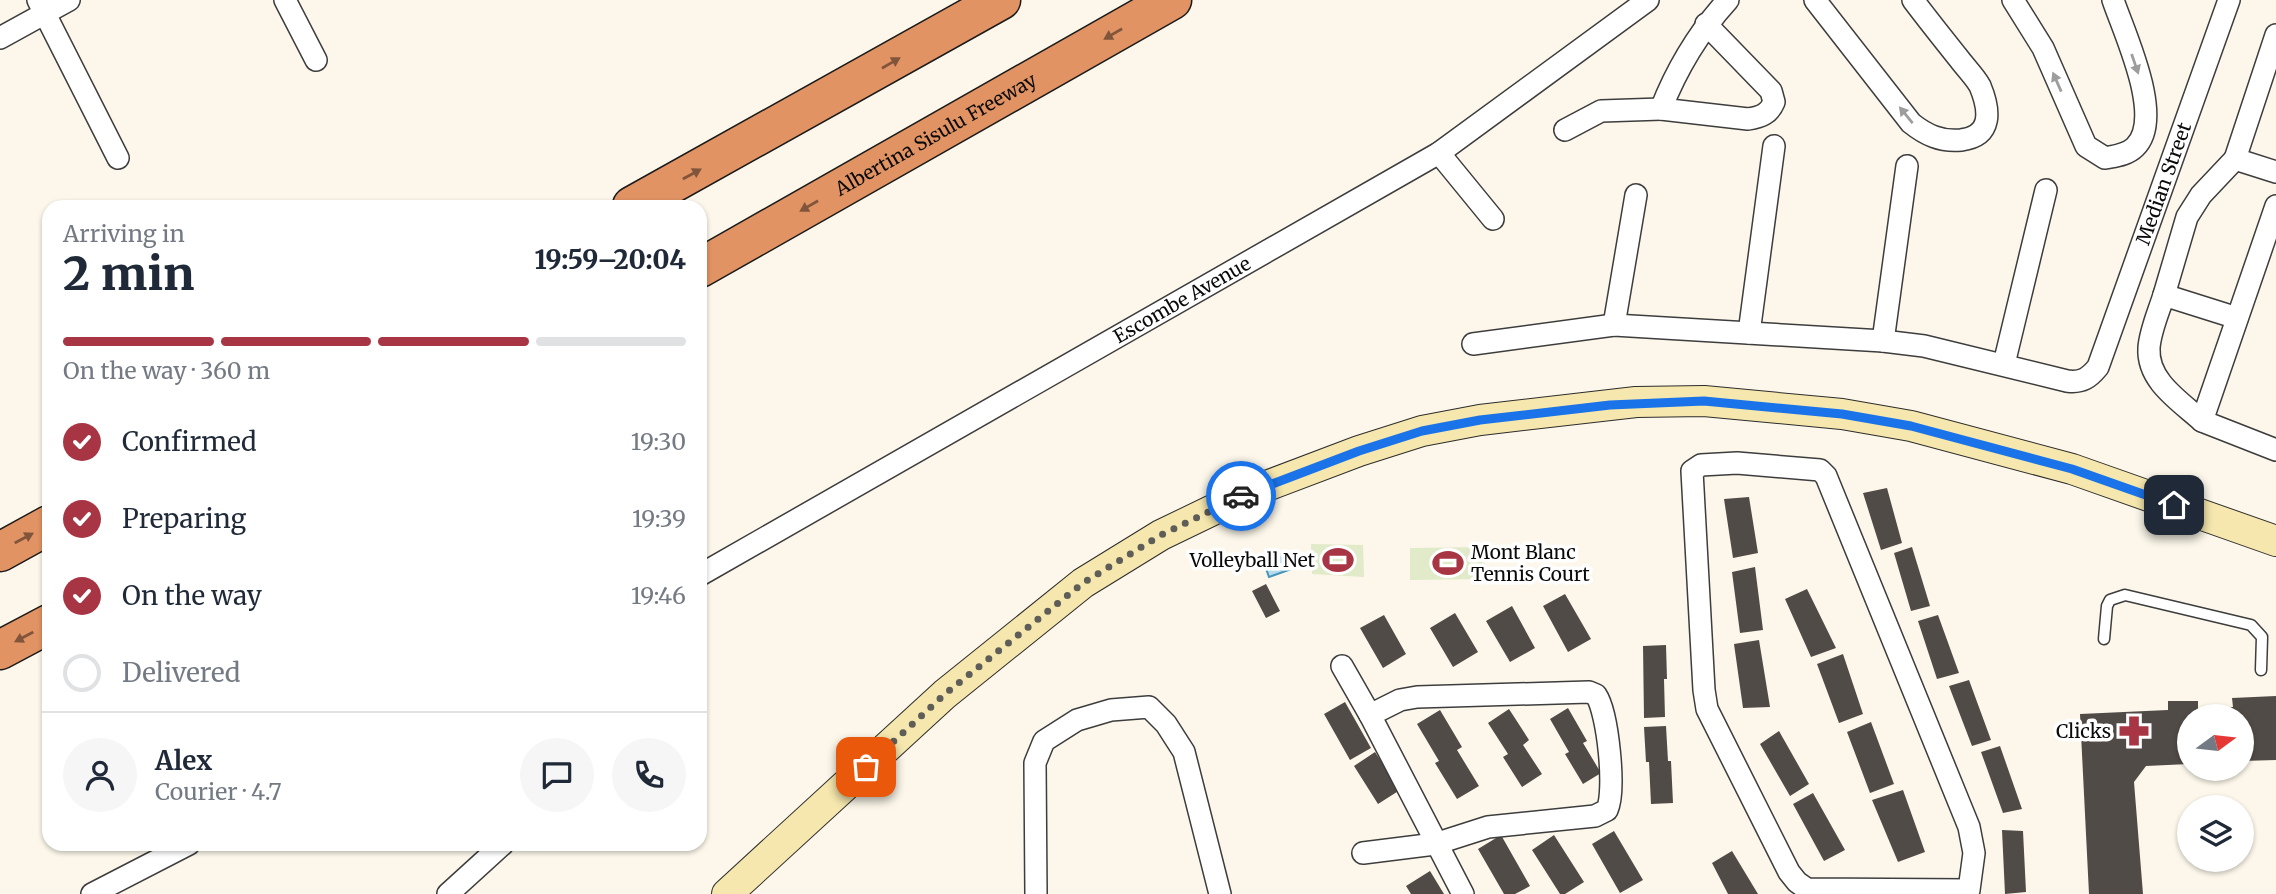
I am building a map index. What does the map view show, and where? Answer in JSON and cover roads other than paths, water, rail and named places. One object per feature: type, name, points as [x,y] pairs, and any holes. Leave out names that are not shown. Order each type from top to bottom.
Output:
[{"type":"highway","points":[[643,200],[1001,0]]},
{"type":"highway","name":"Albertina Sisulu Freeway","points":[[707,264],[1172,0]]},
{"type":"highway","points":[[0,552],[42,529]]},
{"type":"highway","points":[[0,650],[42,628]]},
{"type":"main road","points":[[727,894],[945,694],[1083,583],[1161,535],[1248,493],[1359,451],[1422,431],[1480,420],[1636,402],[1704,401],[1842,414],[1911,426],[2072,469],[2276,541]]},
{"type":"main road","points":[[2072,469],[2130,502],[2195,532],[2276,558]]},
{"type":"street","points":[[0,38],[41,6],[69,0]]},
{"type":"street","points":[[285,0],[316,60]]},
{"type":"street","name":"Escombe Avenue","points":[[707,571],[1439,153],[1648,0]]},
{"type":"street","points":[[1661,109],[1677,71],[1706,24],[1728,0]]},
{"type":"street","points":[[1815,0],[1911,123],[1925,134],[1945,141],[1966,139],[1979,133],[1986,125],[1988,115],[1979,85],[1913,0]]},
{"type":"street","points":[[2014,0],[2043,48],[2086,146],[2105,158],[2134,149],[2141,141],[2147,114],[2142,85],[2113,0]]},
{"type":"street","name":"Median Street","points":[[2004,364],[2075,382],[2091,376],[2098,367],[2229,0]]},
{"type":"street","points":[[41,6],[118,158]]},
{"type":"street","points":[[1565,130],[1601,111],[1661,109],[1748,119],[1758,118],[1770,111],[1774,102],[1771,91],[1706,24]]},
{"type":"street","points":[[2276,35],[2235,159],[2201,195],[2187,217],[2149,347],[2150,362],[2156,379],[2202,421],[2276,450]]},
{"type":"street","points":[[1749,333],[1774,146]]},
{"type":"street","points":[[1439,153],[1493,219]]},
{"type":"street","points":[[2235,159],[2276,172]]},
{"type":"street","points":[[1882,341],[1907,166]]},
{"type":"street","points":[[1473,344],[1614,325],[1882,341],[1924,346],[2004,364],[2046,190]]},
{"type":"street","points":[[1614,325],[1636,195]]},
{"type":"street","points":[[2202,421],[2276,206]]},
{"type":"street","points":[[2164,295],[2238,318]]},
{"type":"street","points":[[1737,463],[1788,467],[1820,470],[1826,476],[1969,827],[1974,853],[1968,892],[1807,889],[1789,872],[1707,709],[1692,471],[1701,465],[1737,463]]},
{"type":"street","points":[[1342,666],[1463,894]]},
{"type":"street","points":[[1363,852],[1435,844],[1488,827],[1595,816],[1607,810],[1611,789],[1605,716],[1601,702],[1596,695],[1589,692],[1417,697],[1401,700],[1370,715]]},
{"type":"street","points":[[1036,894],[1035,763],[1045,741],[1077,720],[1111,710],[1149,707],[1166,724],[1184,752],[1220,894]]},
{"type":"street","points":[[92,894],[175,851]]},
{"type":"street","points":[[448,894],[495,851]]},
{"type":"lane","points":[[2104,639],[2107,606],[2110,600],[2125,595],[2250,625],[2262,637],[2261,670]]},
{"type":"water","points":[[1283,553],[1289,570],[1269,577],[1263,560]]},
{"type":"place","name":"Volleyball Net","points":[[1338,560]]},
{"type":"place","name":"Mont Blanc Tennis Court","points":[[1448,563]]},
{"type":"place","name":"Clicks","points":[[2134,731]]}]
